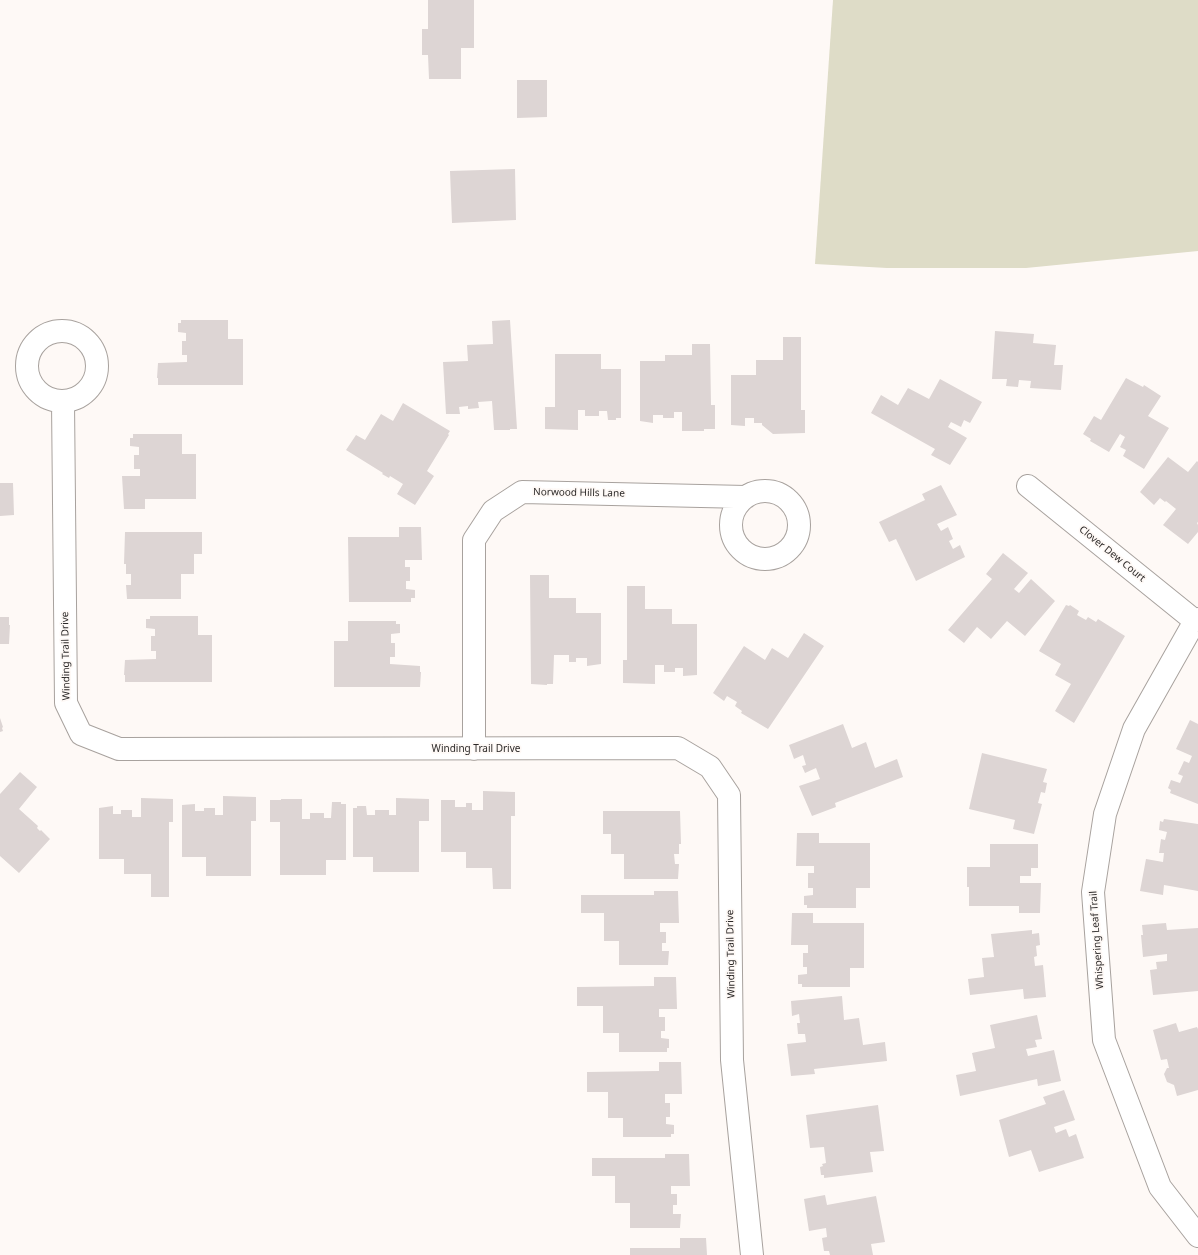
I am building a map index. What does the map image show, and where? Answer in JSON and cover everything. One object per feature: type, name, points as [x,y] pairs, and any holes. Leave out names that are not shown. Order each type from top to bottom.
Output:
[{"type":"street","name":"Winding Trail Drive","points":[[62,402],[66,703],[81,734],[119,749],[678,748],[710,767],[729,795],[732,1060],[752,1255]]},
{"type":"street","name":"Clover Dew Court","points":[[1028,486],[1197,620]]},
{"type":"street","name":"Norwood Hills Lane","points":[[474,749],[474,540],[493,511],[522,492],[746,497]]},
{"type":"street","name":"Whispering Leaf Trail","points":[[1197,620],[1134,729],[1105,814],[1093,892],[1104,1040],[1160,1187],[1198,1236]]},
{"type":"shaded area","points":[[833,0],[1198,0],[1198,251],[1026,268],[887,268],[815,264]]},
{"type":"building","points":[[428,0],[474,0],[474,48],[461,48],[461,79],[429,79],[428,55],[422,55],[422,29],[428,29]]},
{"type":"building","points":[[517,80],[547,80],[547,117],[517,118]]},
{"type":"building","points":[[515,169],[516,220],[452,223],[450,171]]},
{"type":"building","points":[[181,320],[228,320],[228,339],[243,339],[243,385],[158,385],[158,363],[187,362],[187,355],[182,355],[182,341],[186,341],[186,333],[178,332],[178,323],[181,323]]},
{"type":"building","points":[[510,320],[517,429],[494,430],[492,401],[478,402],[479,408],[468,409],[468,406],[459,407],[460,414],[446,414],[443,362],[468,361],[467,345],[493,344],[492,321]]},
{"type":"building","points":[[995,331],[1034,334],[1033,343],[1056,345],[1054,365],[1063,365],[1061,390],[1030,388],[1031,381],[1019,380],[1018,387],[1006,386],[1007,379],[992,379]]},
{"type":"building","points":[[783,337],[801,337],[801,410],[805,410],[805,433],[773,434],[762,425],[762,423],[754,423],[754,418],[745,418],[745,426],[731,425],[731,375],[756,375],[756,360],[783,360]]},
{"type":"building","points":[[692,344],[710,344],[711,405],[715,405],[715,429],[704,429],[704,431],[682,431],[682,412],[674,412],[674,418],[663,418],[663,415],[653,415],[653,423],[640,421],[640,361],[665,361],[665,355],[692,355]]},
{"type":"building","points":[[555,354],[601,354],[601,369],[621,369],[621,418],[616,418],[616,420],[608,420],[607,411],[599,411],[599,416],[585,416],[585,410],[578,410],[578,430],[545,429],[545,407],[555,407]]},
{"type":"building","points":[[1126,378],[1143,387],[1144,385],[1161,396],[1148,416],[1169,428],[1144,469],[1123,456],[1126,450],[1120,447],[1125,437],[1120,434],[1109,452],[1090,441],[1091,439],[1083,434],[1094,416],[1101,420]]},
{"type":"building","points":[[940,379],[982,402],[970,423],[964,420],[961,427],[951,422],[948,427],[967,438],[950,465],[931,455],[935,449],[871,413],[881,395],[898,405],[908,388],[929,399]]},
{"type":"building","points":[[403,403],[450,431],[427,471],[434,476],[415,505],[397,494],[403,484],[390,476],[389,478],[382,474],[383,473],[346,450],[356,435],[365,440],[381,414],[393,421]]},
{"type":"building","points":[[133,434],[182,434],[182,454],[196,454],[196,499],[145,499],[145,509],[124,509],[122,476],[140,476],[140,469],[134,469],[134,455],[139,455],[139,447],[130,446],[130,438],[133,438]]},
{"type":"building","points":[[1168,457],[1188,472],[1197,461],[1198,462],[1198,532],[1188,544],[1163,525],[1176,509],[1160,498],[1154,505],[1140,492]]},
{"type":"building","points":[[0,483],[13,483],[14,515],[0,516]]},
{"type":"building","points":[[941,485],[957,515],[937,524],[941,531],[948,527],[953,539],[949,541],[953,549],[960,545],[965,557],[916,581],[896,539],[889,542],[879,522],[925,500],[922,494]]},
{"type":"building","points":[[399,527],[421,527],[422,560],[405,560],[405,567],[410,567],[410,581],[406,581],[406,589],[415,590],[415,598],[411,598],[411,602],[349,602],[348,537],[399,537]]},
{"type":"building","points":[[125,532],[202,532],[202,554],[194,554],[194,574],[181,574],[181,599],[127,599],[126,585],[131,585],[131,574],[126,574],[126,564],[124,564]]},
{"type":"building","points":[[1003,553],[1028,573],[1014,589],[1019,593],[1031,579],[1055,601],[1025,636],[1007,621],[991,639],[977,627],[964,643],[948,630],[992,579],[986,574]]},
{"type":"building","points":[[530,575],[549,575],[549,598],[576,598],[576,613],[601,613],[601,664],[587,666],[587,658],[576,658],[576,662],[569,662],[569,655],[554,655],[553,684],[531,684]]},
{"type":"building","points":[[627,586],[645,586],[645,609],[672,609],[672,624],[697,624],[697,675],[683,676],[683,668],[675,668],[675,672],[664,672],[664,665],[655,665],[655,684],[623,683],[623,660],[627,660]]},
{"type":"building","points":[[1066,605],[1070,605],[1079,611],[1077,615],[1086,620],[1088,617],[1096,622],[1098,619],[1125,636],[1074,723],[1055,711],[1071,684],[1055,675],[1061,664],[1039,651]]},
{"type":"building","points":[[150,616],[198,616],[198,635],[212,635],[212,682],[125,682],[125,660],[156,659],[156,651],[151,651],[151,636],[155,636],[155,629],[146,628],[146,619],[150,619]]},
{"type":"building","points":[[0,617],[9,617],[9,644],[0,644]]},
{"type":"building","points":[[348,621],[396,621],[396,624],[400,624],[400,633],[391,634],[391,643],[395,643],[395,657],[390,657],[390,664],[420,666],[420,687],[334,687],[334,641],[348,641]]},
{"type":"building","points":[[804,633],[824,646],[768,729],[741,713],[742,711],[735,706],[737,702],[727,696],[724,701],[713,693],[744,646],[765,660],[772,648],[788,658]]},
{"type":"building","points":[[0,718],[3,731],[0,732]]},
{"type":"building","points":[[1190,720],[1198,724],[1198,804],[1170,793],[1171,790],[1168,788],[1171,780],[1180,783],[1183,776],[1178,774],[1184,761],[1189,763],[1192,756],[1176,749]]},
{"type":"building","points":[[843,724],[852,748],[866,742],[875,768],[897,759],[903,777],[835,803],[836,807],[812,816],[799,786],[820,779],[816,768],[805,773],[802,766],[806,765],[803,755],[794,759],[789,745]]},
{"type":"building","points":[[982,753],[1047,769],[1043,782],[1047,783],[1045,793],[1041,792],[1038,803],[1042,804],[1034,834],[1013,829],[1015,820],[969,809]]},
{"type":"building","points":[[20,772],[37,787],[19,809],[38,826],[37,828],[40,831],[41,830],[50,839],[19,873],[0,856],[0,794]]},
{"type":"building","points":[[483,791],[515,792],[515,816],[511,816],[511,889],[493,889],[492,868],[466,868],[466,852],[441,852],[441,800],[455,800],[455,807],[466,807],[466,803],[472,803],[472,810],[483,810]]},
{"type":"building","points":[[223,796],[256,797],[256,821],[251,821],[251,876],[206,876],[206,857],[182,857],[182,805],[195,804],[195,811],[204,811],[204,808],[215,808],[215,815],[223,815]]},
{"type":"building","points":[[141,798],[173,799],[173,822],[169,822],[169,897],[151,897],[151,874],[124,874],[124,859],[99,859],[99,808],[113,806],[113,814],[121,814],[121,810],[132,810],[132,817],[141,817]]},
{"type":"building","points":[[396,798],[429,799],[429,821],[419,821],[419,872],[373,872],[373,857],[353,857],[353,808],[357,808],[357,806],[366,806],[367,815],[375,815],[375,810],[389,810],[389,815],[396,815]]},
{"type":"building","points":[[302,799],[302,819],[310,819],[310,813],[324,813],[324,818],[331,818],[332,802],[341,802],[341,804],[346,804],[346,860],[326,860],[326,875],[280,875],[280,822],[270,822],[270,800]]},
{"type":"building","points":[[603,811],[680,811],[681,844],[679,844],[679,854],[674,854],[675,864],[679,864],[678,879],[624,879],[624,854],[611,854],[611,834],[603,834]]},
{"type":"building","points":[[1164,819],[1198,824],[1198,891],[1164,885],[1163,895],[1140,891],[1146,859],[1163,862],[1164,853],[1159,853],[1161,839],[1165,840],[1167,832],[1159,830],[1160,821],[1163,822]]},
{"type":"building","points":[[797,833],[819,833],[819,843],[870,843],[870,888],[856,888],[856,908],[807,908],[807,905],[804,905],[804,896],[813,895],[813,888],[808,888],[808,873],[814,873],[814,866],[796,866]]},
{"type":"building","points":[[990,844],[1038,844],[1038,868],[1031,868],[1031,876],[1020,876],[1020,883],[1041,883],[1040,913],[1019,913],[1019,906],[969,906],[967,867],[990,867]]},
{"type":"building","points":[[654,891],[678,891],[679,923],[660,923],[660,932],[666,932],[666,943],[662,943],[662,951],[669,951],[668,965],[619,965],[619,941],[604,941],[604,913],[581,913],[581,895],[654,895]]},
{"type":"building","points":[[792,913],[813,913],[813,923],[864,923],[864,968],[850,968],[850,987],[802,987],[802,984],[798,984],[798,975],[807,974],[807,967],[803,967],[803,953],[808,953],[808,945],[791,945]]},
{"type":"building","points":[[1166,923],[1167,930],[1198,928],[1198,991],[1153,995],[1150,970],[1157,969],[1156,962],[1167,961],[1167,954],[1143,957],[1141,935],[1143,935],[1142,925]]},
{"type":"building","points":[[1032,930],[1032,934],[1039,933],[1040,945],[1036,946],[1037,956],[1034,957],[1035,966],[1043,965],[1046,997],[1024,999],[1023,989],[970,995],[968,979],[984,977],[982,958],[994,957],[991,934]]},
{"type":"building","points":[[654,977],[676,977],[677,1009],[659,1009],[659,1017],[665,1017],[665,1031],[661,1031],[661,1038],[669,1039],[669,1048],[667,1048],[667,1052],[619,1052],[619,1033],[603,1033],[603,1006],[577,1006],[577,987],[654,986]]},
{"type":"building","points":[[842,996],[844,1020],[859,1018],[863,1045],[885,1042],[887,1061],[814,1069],[815,1074],[791,1076],[787,1044],[806,1042],[805,1034],[798,1034],[797,1023],[800,1023],[799,1014],[792,1016],[791,1001]]},
{"type":"building","points":[[1037,1015],[1042,1039],[1035,1040],[1037,1047],[1026,1049],[1028,1056],[1054,1050],[1061,1081],[1038,1086],[1037,1079],[960,1096],[956,1075],[976,1071],[972,1053],[995,1048],[990,1025]]},
{"type":"building","points":[[1176,1023],[1179,1032],[1197,1027],[1198,1029],[1198,1090],[1177,1096],[1174,1085],[1167,1082],[1164,1074],[1167,1068],[1169,1068],[1167,1059],[1161,1060],[1153,1030]]},
{"type":"building","points":[[659,1062],[681,1062],[682,1094],[665,1094],[665,1103],[670,1103],[670,1117],[666,1117],[666,1124],[674,1125],[674,1134],[671,1134],[671,1137],[623,1137],[623,1118],[608,1118],[608,1092],[587,1092],[587,1072],[659,1071]]},
{"type":"building","points":[[1064,1090],[1075,1120],[1054,1127],[1056,1133],[1066,1129],[1069,1137],[1076,1134],[1084,1158],[1039,1172],[1031,1150],[1009,1157],[999,1120],[1046,1104],[1043,1097]]},
{"type":"building","points":[[878,1105],[884,1151],[870,1152],[873,1172],[824,1178],[824,1175],[821,1175],[820,1167],[823,1166],[822,1164],[826,1163],[824,1147],[810,1148],[806,1115]]},
{"type":"building","points":[[665,1154],[689,1154],[690,1186],[671,1186],[671,1194],[677,1194],[677,1205],[673,1205],[673,1214],[681,1214],[680,1228],[630,1228],[630,1203],[615,1203],[615,1176],[592,1176],[592,1158],[665,1158]]},
{"type":"building","points":[[825,1195],[827,1205],[876,1196],[885,1242],[871,1244],[873,1255],[830,1255],[829,1251],[824,1251],[822,1238],[827,1237],[826,1228],[809,1231],[804,1199]]},
{"type":"building","points":[[680,1238],[706,1238],[707,1255],[630,1255],[630,1248],[680,1248]]}]
